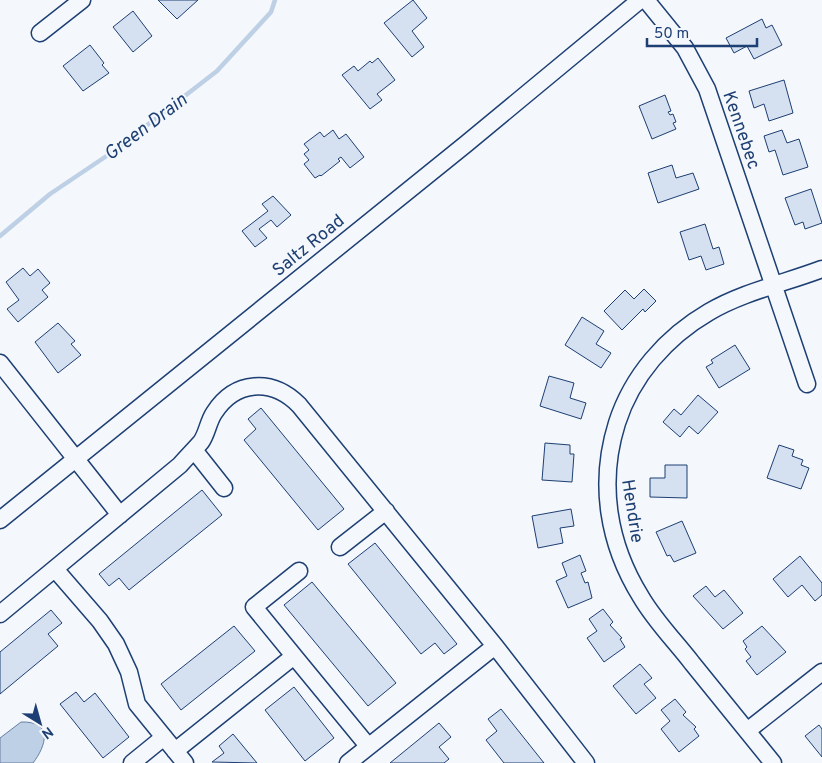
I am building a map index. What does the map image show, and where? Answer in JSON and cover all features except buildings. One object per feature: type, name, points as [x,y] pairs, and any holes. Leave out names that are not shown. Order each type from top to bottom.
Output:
[{"type":"street","points":[[40,33],[82,0]]},
{"type":"street","name":"Kennebec","points":[[646,0],[685,48],[707,89],[807,384]]},
{"type":"street","name":"Saltz Road","points":[[0,520],[466,144],[632,2]]},
{"type":"street","name":"Hendrie","points":[[773,763],[652,614],[632,583],[612,532],[607,502],[607,474],[612,440],[621,411],[637,379],[656,354],[682,329],[707,313],[822,269]]},
{"type":"street","points":[[0,364],[120,515]]},
{"type":"street","points":[[0,614],[180,465],[202,440],[214,414],[227,397],[247,387],[268,385],[288,393],[299,405],[495,646],[586,763]]},
{"type":"street","points":[[194,450],[224,488]]},
{"type":"street","points":[[340,547],[386,511]]},
{"type":"street","points":[[55,569],[100,621],[116,644],[129,672],[137,704],[180,757],[294,656]]},
{"type":"street","points":[[299,571],[254,607],[368,746]]},
{"type":"street","points":[[348,763],[495,646]]},
{"type":"street","points":[[747,731],[822,672]]},
{"type":"street","points":[[132,763],[164,737]]},
{"type":"water","points":[[21,722],[32,723],[43,730],[44,742],[38,756],[33,763],[0,763],[0,738]]},
{"type":"waterway","name":"Green Drain","points":[[0,236],[50,194],[111,153],[217,71],[271,12],[275,0]]}]
